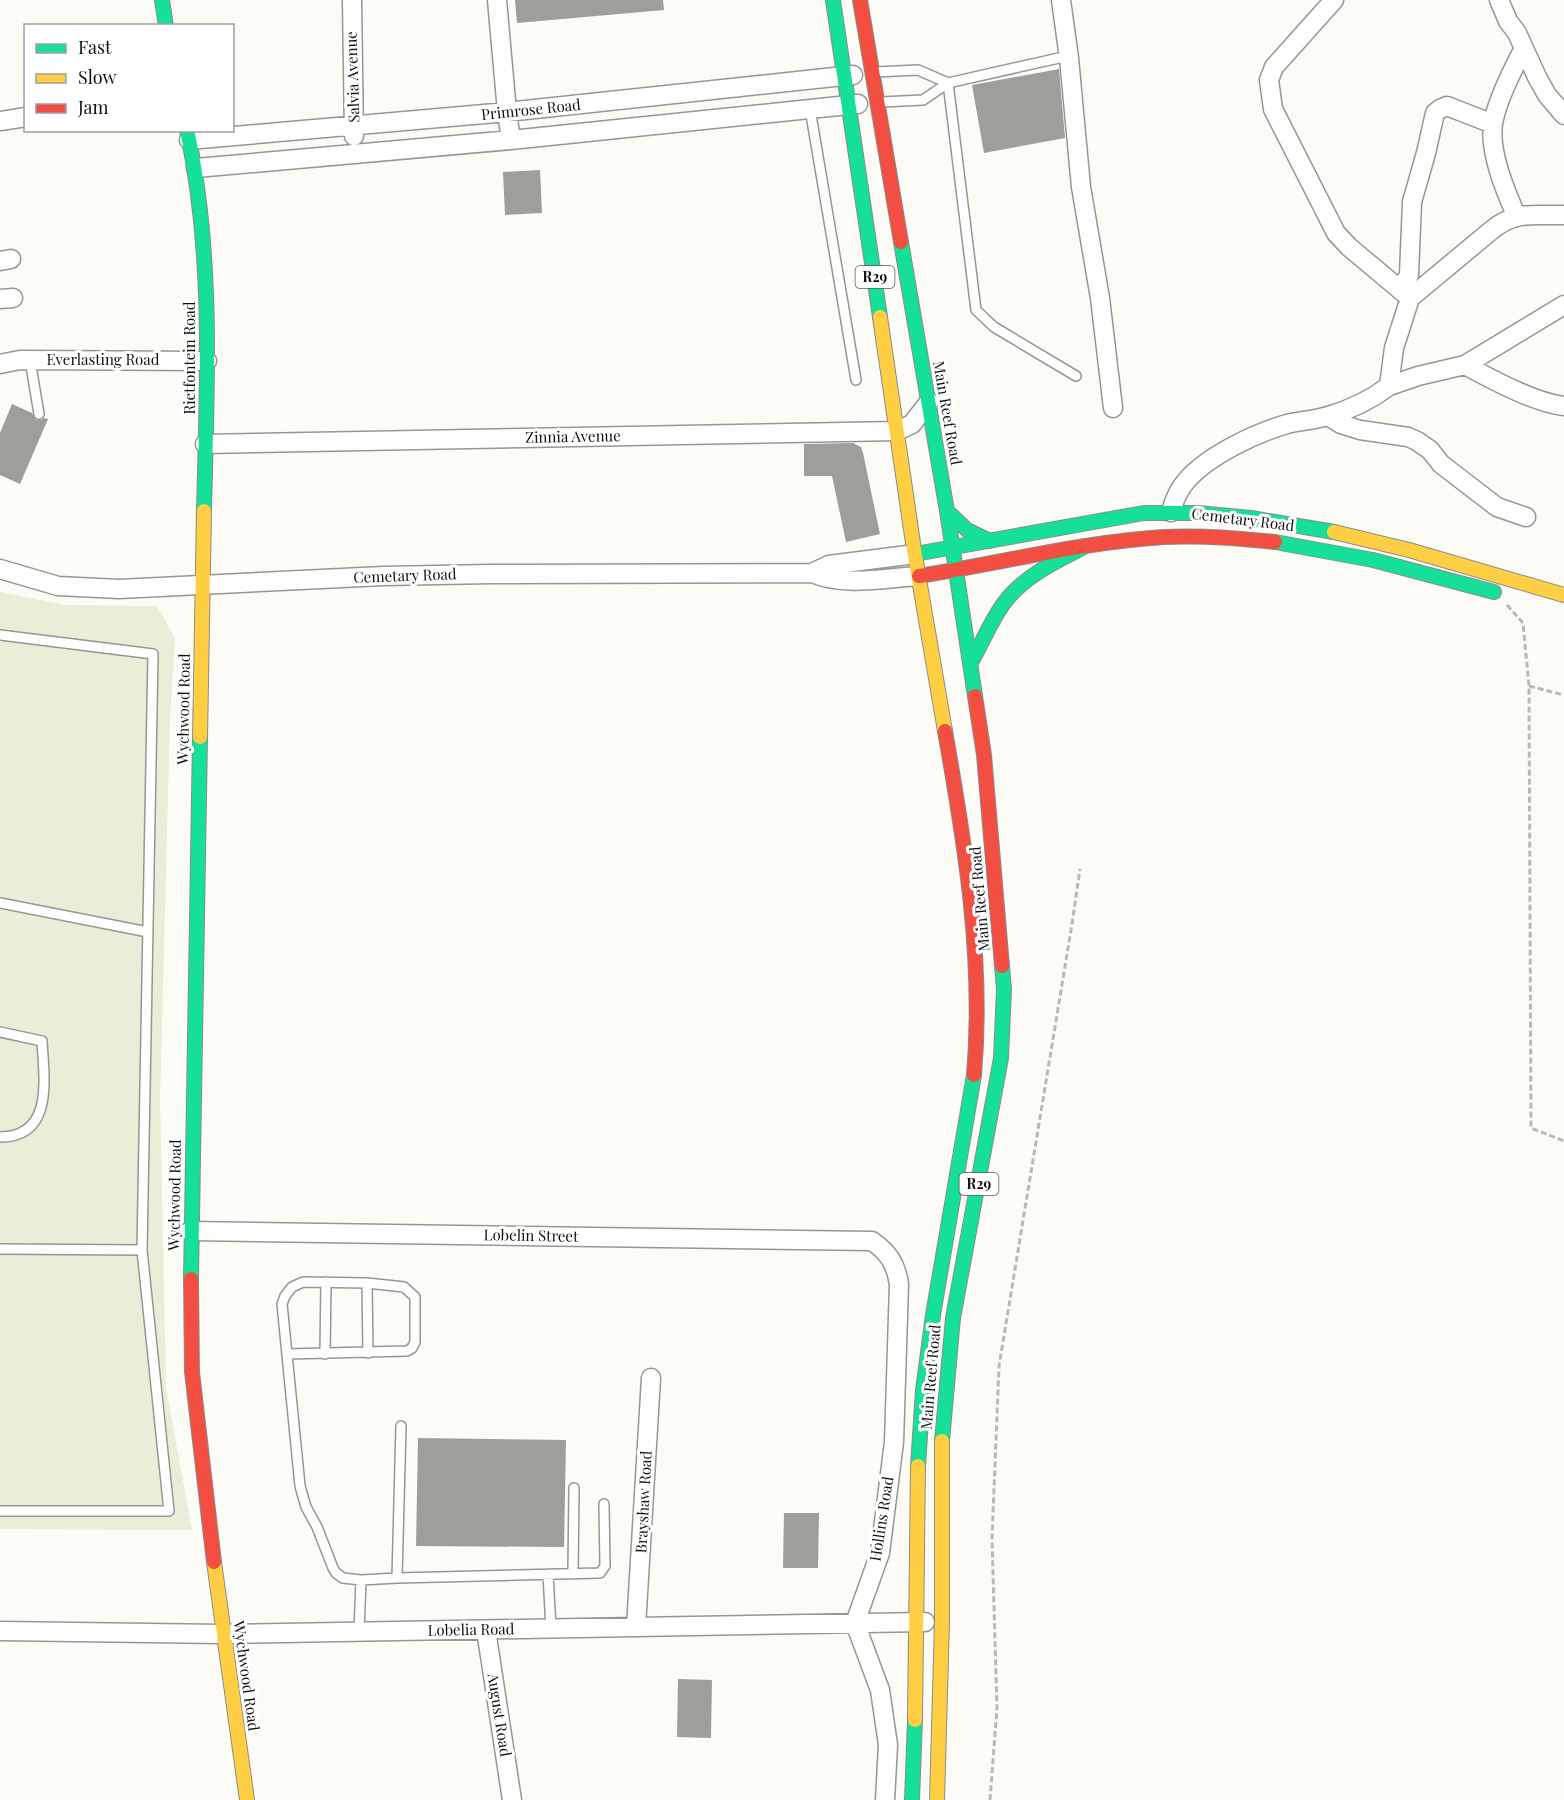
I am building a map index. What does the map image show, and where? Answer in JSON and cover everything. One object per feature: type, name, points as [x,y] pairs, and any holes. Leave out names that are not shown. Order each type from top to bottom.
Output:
[{"type":"main road","points":[[162,0],[166,24]]},
{"type":"main road","name":"Main Reef Road","points":[[832,0],[850,105],[919,576],[962,723],[984,755],[1004,988],[1001,1058],[953,1318],[945,1392],[941,1450],[942,1622],[937,1800]]},
{"type":"main road","name":"Main Reef Road","points":[[860,0],[929,402],[970,664],[962,723],[977,1025],[974,1077],[939,1273],[923,1392],[916,1516],[915,1753],[912,1800]]},
{"type":"main road","name":"Rietfontein Road","points":[[188,135],[196,168],[204,248],[207,361],[203,586]]},
{"type":"main road","points":[[947,511],[968,530],[990,541]]},
{"type":"main road","name":"Cemetary Road","points":[[915,554],[1114,518],[1171,512],[1228,515],[1345,535],[1420,552],[1564,595]]},
{"type":"main road","name":"Cemetary Road","points":[[919,576],[1118,541],[1168,537],[1270,542],[1359,558],[1502,594]]},
{"type":"main road","points":[[970,664],[1009,597],[1025,580],[1084,547]]},
{"type":"main road","name":"Wychwood Road","points":[[203,586],[190,1231],[192,1372],[223,1634],[247,1800]]},
{"type":"street","name":"Salvia Avenue","points":[[352,0],[355,153]]},
{"type":"street","points":[[497,0],[507,112],[512,140]]},
{"type":"street","points":[[1061,0],[1081,187],[1100,298],[1113,408]]},
{"type":"street","points":[[1334,0],[1274,67],[1269,80],[1270,100],[1279,124],[1336,233],[1349,247],[1405,294]]},
{"type":"street","points":[[1499,0],[1547,95],[1564,115]]},
{"type":"street","points":[[1516,215],[1498,167],[1493,124],[1508,80],[1523,50]]},
{"type":"street","name":"Primrose Road","points":[[188,135],[354,126],[507,112],[873,72]]},
{"type":"street","points":[[774,84],[774,113]]},
{"type":"street","name":"Primrose Road","points":[[196,168],[512,140],[878,102]]},
{"type":"street","points":[[1389,386],[1394,348],[1409,275],[1412,202],[1435,113],[1447,106],[1493,124]]},
{"type":"street","points":[[0,121],[24,117]]},
{"type":"street","points":[[1405,294],[1492,229],[1516,215],[1564,215]]},
{"type":"street","points":[[1171,512],[1174,500],[1187,480],[1218,456],[1252,437],[1286,425],[1328,416],[1376,396],[1389,386],[1418,376],[1465,365],[1564,305]]},
{"type":"street","name":"Everlasting Road","points":[[0,364],[30,360],[207,361]]},
{"type":"street","points":[[1465,365],[1505,385],[1564,406]]},
{"type":"street","points":[[897,431],[912,424],[929,402]]},
{"type":"street","points":[[1328,416],[1351,428],[1408,436],[1430,450],[1441,464],[1497,507],[1526,517]]},
{"type":"street","name":"Zinnia Avenue","points":[[206,444],[897,431]]},
{"type":"street","name":"Cemetary Road","points":[[812,573],[829,565],[915,554]]},
{"type":"street","name":"Cemetary Road","points":[[0,568],[58,586],[119,589],[416,576],[812,573],[829,579],[919,576]]},
{"type":"street","name":"Lobelin Street","points":[[190,1231],[872,1241]]},
{"type":"street","name":"Hollins Road","points":[[855,1623],[880,1553],[894,1442],[900,1305],[897,1269],[884,1249],[872,1241]]},
{"type":"street","name":"Brayshaw Road","points":[[636,1627],[651,1378]]},
{"type":"street","name":"Lobelia Road","points":[[0,1631],[223,1634],[942,1622]]},
{"type":"street","points":[[855,1623],[880,1690],[888,1745],[885,1800]]},
{"type":"street","name":"August Road","points":[[486,1629],[512,1800]]},
{"type":"lane","points":[[878,102],[922,100],[948,83],[1059,58]]},
{"type":"lane","points":[[873,72],[918,70],[948,83]]},
{"type":"lane","points":[[948,83],[976,310],[994,327],[1076,376]]},
{"type":"lane","points":[[810,109],[856,380]]},
{"type":"lane","points":[[30,360],[39,414]]},
{"type":"lane","points":[[0,635],[153,654],[142,1250],[170,1511],[0,1511]]},
{"type":"lane","points":[[0,903],[148,932]]},
{"type":"lane","points":[[0,1032],[42,1041],[45,1095],[38,1117],[26,1132],[12,1137],[0,1137]]},
{"type":"lane","points":[[0,1249],[142,1250]]},
{"type":"lane","points":[[287,1354],[399,1353],[412,1348],[415,1342],[415,1297],[404,1287],[303,1282],[292,1287],[282,1304],[300,1486],[306,1508],[317,1527],[336,1573],[343,1578],[361,1581],[397,1578],[595,1574],[603,1570],[606,1541],[604,1504]]},
{"type":"lane","points":[[325,1354],[326,1282]]},
{"type":"lane","points":[[367,1284],[368,1353]]},
{"type":"lane","points":[[397,1578],[401,1426]]},
{"type":"lane","points":[[573,1574],[574,1488]]},
{"type":"lane","points":[[548,1574],[551,1628]]},
{"type":"lane","points":[[359,1632],[361,1581]]},
{"type":"path","points":[[1502,594],[1523,623],[1529,686],[1531,1128],[1564,1141]]},
{"type":"path","points":[[1529,686],[1564,695]]},
{"type":"path","points":[[990,1800],[997,1708],[992,1539],[999,1366],[1080,869]]},
{"type":"green space","points":[[0,592],[65,605],[157,606],[175,638],[170,719],[160,1099],[166,1388],[192,1530],[0,1529]]},
{"type":"building","points":[[515,0],[663,0],[664,10],[517,23]]},
{"type":"building","points":[[1059,69],[1065,138],[984,153],[972,85]]},
{"type":"building","points":[[540,170],[542,213],[505,215],[503,172]]},
{"type":"building","points":[[12,404],[32,413],[36,420],[48,419],[20,484],[0,475],[0,433]]},
{"type":"building","points":[[853,443],[861,447],[863,453],[880,534],[846,542],[832,476],[804,476],[804,444]]},
{"type":"building","points":[[418,1438],[566,1440],[564,1547],[416,1546]]},
{"type":"building","points":[[784,1513],[819,1513],[818,1568],[783,1568]]},
{"type":"building","points":[[678,1679],[712,1680],[711,1738],[677,1737]]},
{"type":"traffic: fast","points":[[162,0],[166,24]]},
{"type":"traffic: fast","points":[[833,0],[880,317]]},
{"type":"traffic: fast","points":[[187,132],[196,177],[205,272],[207,368],[204,511]]},
{"type":"traffic: fast","points":[[901,242],[947,511],[975,696]]},
{"type":"traffic: fast","points":[[947,511],[967,530],[990,541]]},
{"type":"traffic: fast","points":[[915,554],[1144,513],[1198,513],[1251,518],[1334,532]]},
{"type":"traffic: fast","points":[[1275,542],[1373,560],[1494,592]]},
{"type":"traffic: fast","points":[[970,664],[994,618],[1012,593],[1030,577],[1084,547]]},
{"type":"traffic: fast","points":[[191,1279],[200,737]]},
{"type":"traffic: fast","points":[[942,1441],[953,1318],[1001,1058],[1004,989],[1002,966]]},
{"type":"traffic: fast","points":[[918,1466],[923,1390],[933,1315],[974,1075]]},
{"type":"traffic: fast","points":[[912,1800],[915,1720]]},
{"type":"traffic: slow","points":[[880,317],[914,550],[945,731]]},
{"type":"traffic: slow","points":[[200,737],[204,511]]},
{"type":"traffic: slow","points":[[1334,532],[1409,550],[1564,595]]},
{"type":"traffic: slow","points":[[937,1800],[942,1621],[942,1441]]},
{"type":"traffic: slow","points":[[915,1720],[918,1466]]},
{"type":"traffic: slow","points":[[214,1562],[247,1800]]},
{"type":"traffic: jam","points":[[860,0],[901,242]]},
{"type":"traffic: jam","points":[[919,576],[1103,543],[1164,537],[1192,536],[1275,542]]},
{"type":"traffic: jam","points":[[975,696],[984,755],[1002,966]]},
{"type":"traffic: jam","points":[[945,731],[971,902],[976,989],[974,1075]]},
{"type":"traffic: jam","points":[[191,1279],[192,1372],[214,1562]]}]
